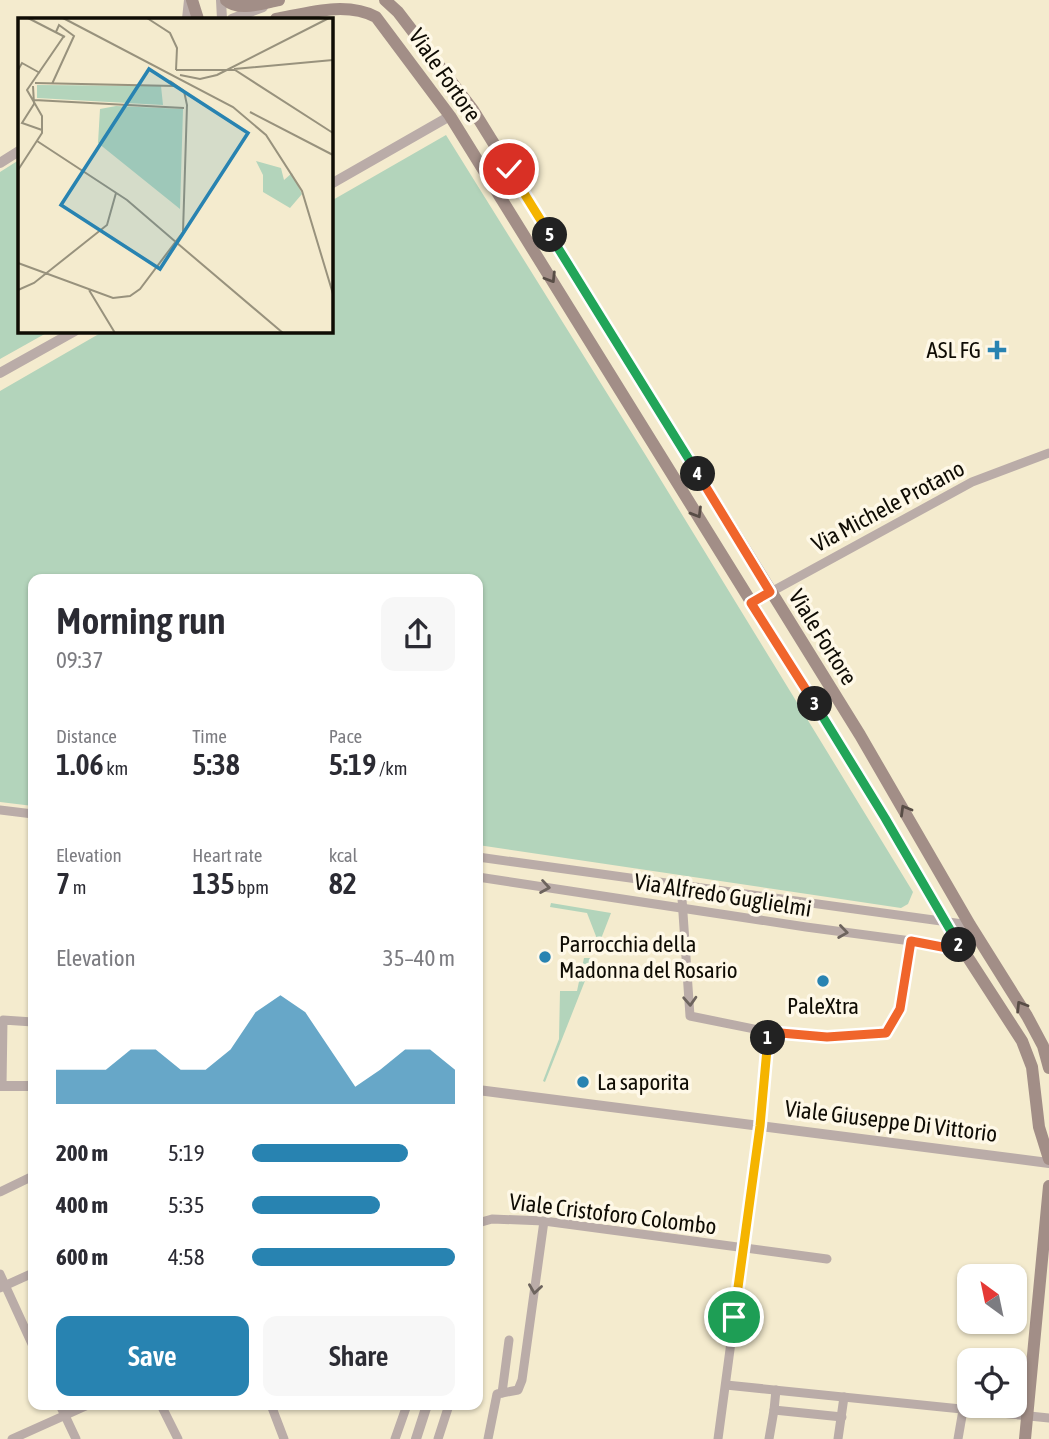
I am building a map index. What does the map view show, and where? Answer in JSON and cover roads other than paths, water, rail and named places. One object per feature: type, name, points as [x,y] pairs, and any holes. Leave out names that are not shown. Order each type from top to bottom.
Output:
[{"type":"main road","points":[[190,0],[198,18]]},
{"type":"main road","points":[[226,0],[231,5],[240,7],[278,0]]},
{"type":"main road","name":"Viale Fortore","points":[[385,0],[398,12],[473,110],[860,735],[1032,1025],[1043,1046],[1049,1068]]},
{"type":"main road","name":"Viale Fortore","points":[[281,18],[324,9],[362,10],[376,17],[450,116],[841,745],[943,919],[1022,1041],[1032,1067],[1039,1127],[1049,1161]]},
{"type":"main road","points":[[450,116],[461,116],[473,110]]},
{"type":"main road","points":[[841,745],[860,735]]},
{"type":"main road","points":[[1027,1416],[1049,1185]]},
{"type":"main road","points":[[1025,1439],[1027,1418]]},
{"type":"street","points":[[187,18],[190,0]]},
{"type":"street","points":[[221,0],[222,18]]},
{"type":"street","points":[[234,18],[278,0]]},
{"type":"street","points":[[332,183],[450,116]]},
{"type":"street","points":[[0,163],[18,152]]},
{"type":"street","points":[[0,373],[73,332]]},
{"type":"street","name":"Via Michele Protano","points":[[751,603],[982,477],[1049,453]]},
{"type":"street","points":[[0,810],[28,813]]},
{"type":"street","name":"Via Alfredo Guglielmi","points":[[483,858],[943,919],[971,925]]},
{"type":"street","name":"Via Alfredo Guglielmi","points":[[483,878],[963,951]]},
{"type":"street","points":[[681,884],[690,1016],[769,1032],[827,1037],[886,1033],[900,1009],[911,941]]},
{"type":"street","points":[[28,1022],[3,1020],[1,1086],[28,1086]]},
{"type":"street","points":[[718,1439],[760,1126],[769,1032]]},
{"type":"street","name":"Viale Giuseppe Di Vittorio","points":[[483,1091],[1049,1161]]},
{"type":"street","points":[[0,1192],[28,1178]]},
{"type":"street","name":"Viale Cristoforo Colombo","points":[[483,1222],[492,1219],[544,1221],[827,1259]]},
{"type":"street","points":[[488,1439],[497,1394],[518,1390],[522,1380],[544,1221]]},
{"type":"street","points":[[0,1274],[3,1287],[28,1336]]},
{"type":"street","points":[[3,1287],[28,1275]]},
{"type":"street","points":[[502,1393],[509,1340]]},
{"type":"street","points":[[726,1385],[957,1409]]},
{"type":"street","points":[[769,1439],[776,1390]]},
{"type":"street","points":[[838,1439],[844,1397]]},
{"type":"street","points":[[774,1409],[842,1417]]},
{"type":"street","points":[[62,1410],[76,1439]]},
{"type":"street","points":[[12,1439],[78,1410]]},
{"type":"street","points":[[164,1410],[178,1439]]},
{"type":"street","points":[[273,1410],[284,1439]]},
{"type":"street","points":[[395,1439],[405,1410]]},
{"type":"street","points":[[416,1439],[425,1410]]},
{"type":"street","points":[[438,1439],[447,1410]]},
{"type":"street","points":[[1027,1416],[1049,1418]]},
{"type":"street","points":[[958,1439],[962,1418]]},
{"type":"place","name":"ASL FG","points":[[997,350]]},
{"type":"place","name":"Parrocchia della Madonna del Rosario","points":[[545,957]]},
{"type":"place","name":"PaleXtra","points":[[823,981]]},
{"type":"place","name":"La saporita","points":[[583,1082]]}]
